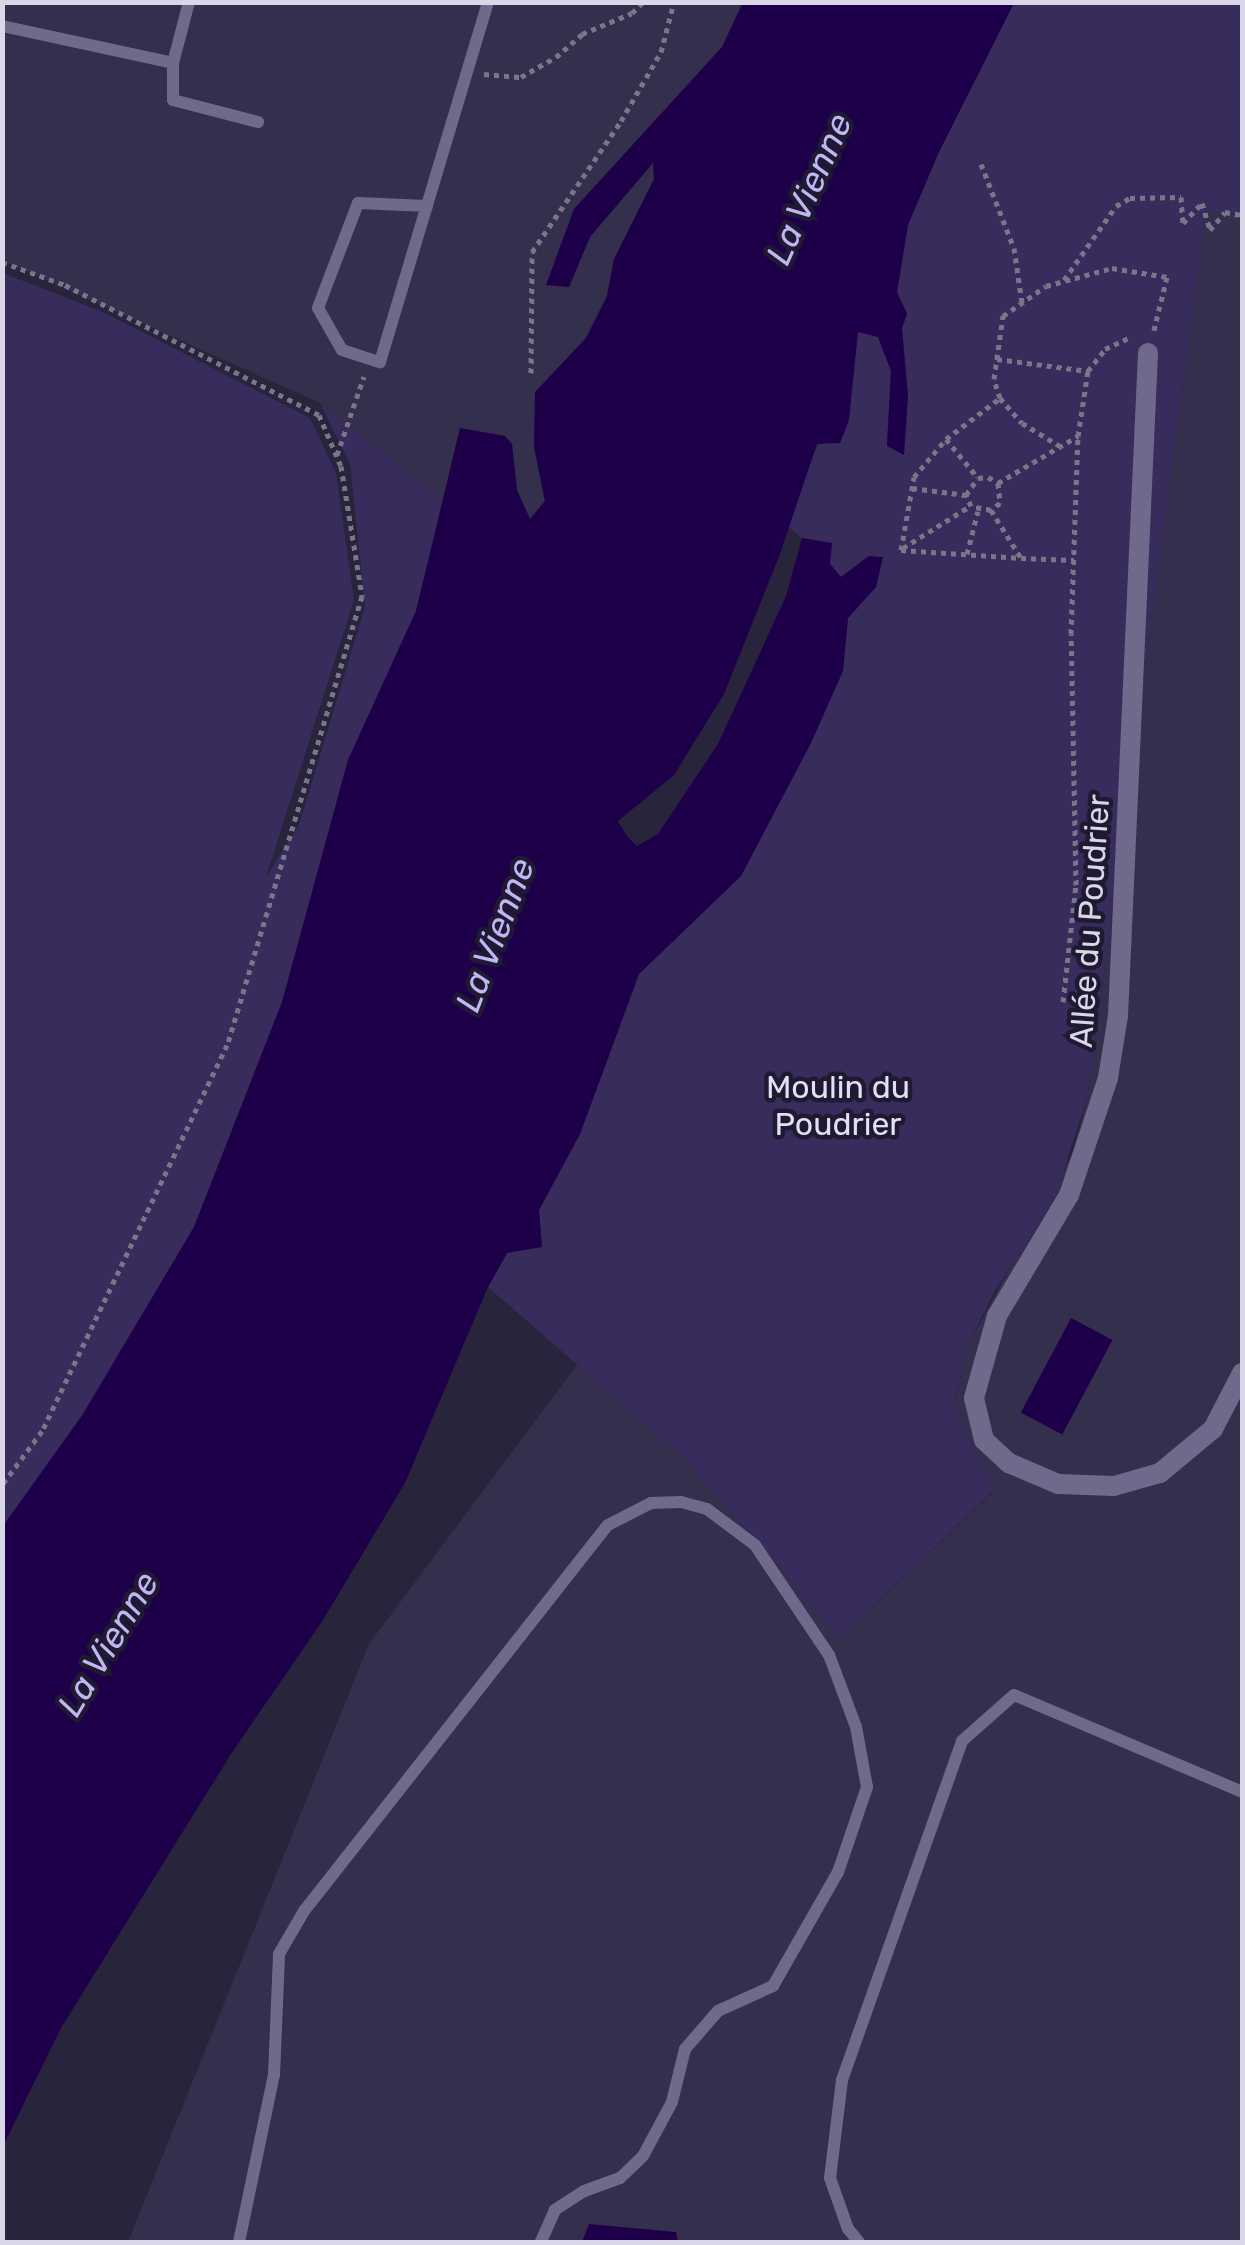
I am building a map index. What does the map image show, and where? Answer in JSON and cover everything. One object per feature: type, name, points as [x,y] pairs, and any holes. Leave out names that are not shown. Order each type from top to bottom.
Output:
[{"type":"street","name":"Allée du Poudrier","points":[[1148,352],[1118,1016],[1108,1078],[1069,1195],[997,1316],[974,1398],[984,1440],[1009,1463],[1058,1484],[1114,1486],[1160,1473],[1213,1429],[1242,1373]]},
{"type":"lane","points":[[189,2],[173,63],[173,100],[258,122]]},
{"type":"lane","points":[[427,206],[358,203],[318,308],[342,350],[380,362],[427,206],[466,72],[488,2]]},
{"type":"lane","points":[[2,26],[173,63]]},
{"type":"lane","points":[[238,2242],[274,2075],[279,1954],[296,1926],[608,1525],[651,1502],[681,1502],[707,1509],[755,1545],[828,1655],[856,1728],[868,1786],[838,1872],[773,1986],[718,2011],[685,2049],[672,2102],[643,2156],[620,2178],[584,2191],[555,2210],[541,2242]]},
{"type":"lane","points":[[860,2242],[848,2229],[830,2178],[842,2080],[962,1741],[1014,1696],[1242,1792]]},
{"type":"path","points":[[466,72],[521,77],[556,57],[582,34],[632,13],[643,2]]},
{"type":"path","points":[[531,373],[532,252],[621,121],[661,52],[674,2]]},
{"type":"path","points":[[980,164],[1014,248],[1022,303]]},
{"type":"path","points":[[1062,282],[1116,206],[1130,198],[1181,198],[1182,223],[1202,203],[1210,230],[1224,212],[1242,215]]},
{"type":"path","points":[[2,262],[65,285],[319,416],[336,456],[362,596],[226,1046],[42,1431],[2,1485]]},
{"type":"path","points":[[1060,446],[1022,423],[1000,398],[994,379],[1003,316],[1062,282],[1112,268],[1167,277],[1148,352]]},
{"type":"path","points":[[1063,1002],[1076,886],[1074,560],[1078,436],[1088,371],[1105,350],[1156,324]]},
{"type":"path","points":[[336,456],[371,359]]},
{"type":"path","points":[[997,359],[1088,371]]},
{"type":"path","points":[[901,550],[914,478],[946,439],[1000,398]]},
{"type":"path","points":[[998,483],[1078,436]]},
{"type":"path","points":[[946,439],[978,478]]},
{"type":"path","points":[[988,476],[998,483],[1000,503],[991,510],[978,510],[966,495],[978,478],[988,476]]},
{"type":"path","points":[[912,488],[966,495]]},
{"type":"path","points":[[901,550],[971,506]]},
{"type":"path","points":[[967,554],[978,510]]},
{"type":"path","points":[[991,510],[1021,558]]},
{"type":"path","points":[[901,550],[1074,560]]},
{"type":"shaded area","points":[[3,3],[743,3],[722,47],[574,209],[547,285],[569,287],[590,237],[653,161],[654,179],[614,259],[607,296],[586,338],[535,393],[534,447],[545,502],[529,520],[517,490],[512,444],[460,428],[443,501],[320,403],[3,261]]},
{"type":"shaded area","points":[[1206,210],[1242,214],[1242,2242],[128,2242],[369,1644],[577,1365],[684,1458],[840,1638],[995,1490],[953,1407],[968,1345],[1073,1153],[1087,1099]]},
{"type":"green space","name":"Moulin du Poudrier","points":[[1014,3],[1242,3],[1242,214],[1206,211],[1087,1099],[1054,1199],[994,1292],[968,1345],[953,1407],[995,1489],[840,1638],[684,1458],[488,1287],[508,1252],[542,1247],[539,1210],[580,1134],[639,974],[741,876],[811,743],[843,671],[848,618],[876,587],[864,559],[841,577],[830,564],[832,543],[802,538],[788,526],[801,484],[854,359],[858,332],[878,337],[891,371],[887,446],[908,397],[902,328],[907,314],[897,292],[908,225],[938,154]]},
{"type":"green space","points":[[3,273],[105,313],[310,418],[336,473],[354,600],[266,877],[299,825],[365,607],[350,464],[320,403],[443,501],[416,611],[348,760],[282,1002],[194,1227],[83,1414],[3,1526]]},
{"type":"water","name":"La Vienne","points":[[743,2],[1014,3],[938,154],[908,225],[897,292],[907,314],[902,328],[908,397],[904,455],[887,446],[891,371],[878,337],[858,332],[849,420],[840,443],[817,444],[780,554],[724,694],[674,775],[618,821],[637,846],[658,834],[718,744],[786,596],[802,538],[832,543],[830,564],[841,577],[869,556],[883,557],[876,587],[848,618],[843,671],[811,743],[741,876],[639,974],[580,1134],[539,1210],[542,1247],[507,1253],[488,1287],[405,1483],[323,1620],[231,1754],[61,2028],[3,2146],[3,1526],[83,1414],[194,1227],[282,1002],[348,760],[416,611],[460,428],[505,436],[512,444],[517,490],[530,519],[545,501],[534,447],[535,392],[586,338],[607,296],[614,259],[654,179],[653,163],[590,237],[569,287],[546,285],[574,209],[722,47]]},
{"type":"water","points":[[1071,1318],[1112,1340],[1062,1435],[1021,1412]]},
{"type":"water","points":[[589,2224],[676,2232],[678,2242],[582,2242]]}]
